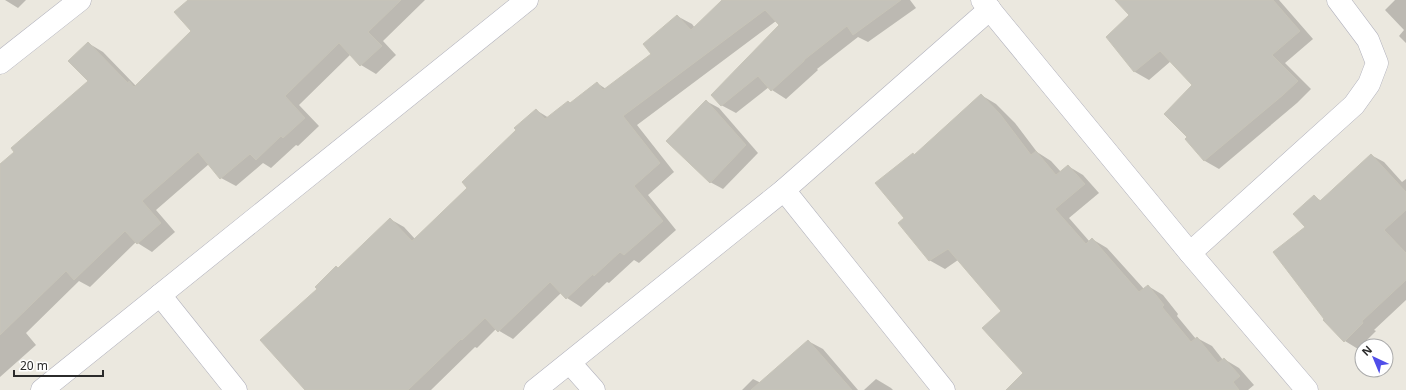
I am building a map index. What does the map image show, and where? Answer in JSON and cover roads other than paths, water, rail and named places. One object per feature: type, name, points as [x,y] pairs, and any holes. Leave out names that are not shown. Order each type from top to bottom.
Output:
[{"type":"street","points":[[0,63],[80,0]]},
{"type":"street","points":[[42,390],[527,0]]},
{"type":"street","points":[[1190,253],[1354,105],[1369,84],[1377,63],[1368,40],[1338,0]]},
{"type":"street","points":[[535,390],[784,190],[986,5],[1190,253],[1307,390]]},
{"type":"street","points":[[784,190],[944,390]]},
{"type":"street","points":[[160,295],[236,390]]},
{"type":"street","points":[[570,363],[594,390]]}]
